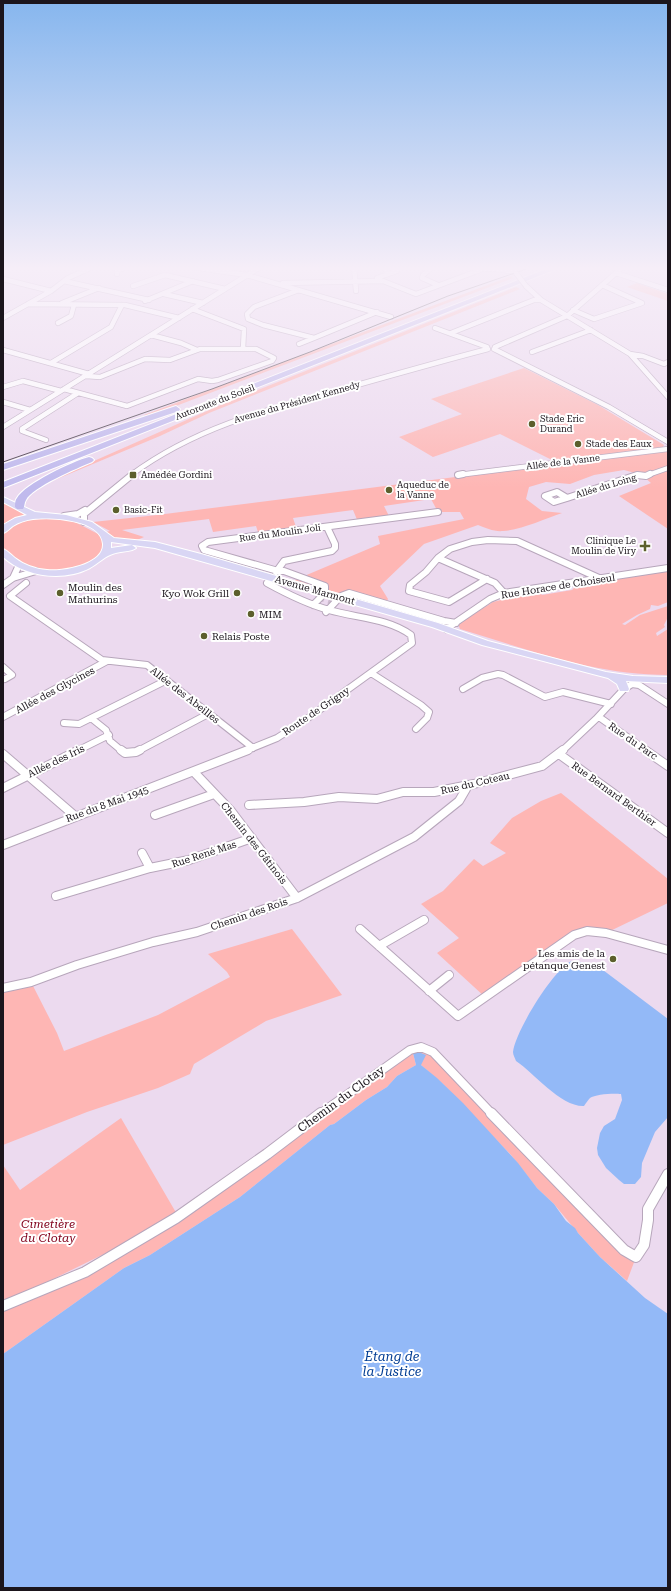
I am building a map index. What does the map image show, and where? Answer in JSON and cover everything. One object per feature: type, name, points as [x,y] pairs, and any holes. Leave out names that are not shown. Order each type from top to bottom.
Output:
[{"type":"highway","name":"Autoroute du Soleil","points":[[3,479],[204,405],[365,340]]},
{"type":"highway","name":"Autoroute du Soleil","points":[[3,485],[373,340]]},
{"type":"highway","points":[[3,490],[204,405],[298,370]]},
{"type":"highway","points":[[3,467],[196,401],[204,405]]},
{"type":"highway","points":[[20,507],[20,501],[25,495],[50,478],[204,405]]},
{"type":"main road","points":[[3,499],[13,502],[30,513],[38,515],[64,516],[95,527],[105,536],[107,545],[104,554]]},
{"type":"main road","points":[[3,530],[20,520],[38,515]]},
{"type":"main road","name":"Avenue Marmont","points":[[105,536],[112,540],[155,545],[271,577],[335,605],[463,637],[474,638]]},
{"type":"main road","name":"Avenue Marmont","points":[[155,545],[318,597]]},
{"type":"main road","name":"Avenue Marmont","points":[[3,552],[19,565],[36,571],[58,573],[77,570],[90,564],[104,554],[121,548],[146,549],[171,553],[318,597]]},
{"type":"main road","name":"Avenue Marmont","points":[[146,549],[271,577]]},
{"type":"main road","name":"Avenue Marmont","points":[[335,605],[474,638],[485,643]]},
{"type":"main road","name":"Avenue Marmont","points":[[443,631],[472,641],[485,643],[606,675],[668,680]]},
{"type":"main road","points":[[606,675],[620,680],[624,684],[624,689]]},
{"type":"main road","points":[[641,686],[648,681],[656,680]]},
{"type":"street","points":[[51,363],[89,340]]},
{"type":"street","points":[[3,427],[143,340]]},
{"type":"street","points":[[171,340],[197,350]]},
{"type":"street","points":[[243,340],[243,349]]},
{"type":"street","points":[[299,344],[308,340]]},
{"type":"street","points":[[470,340],[491,348],[610,407],[668,442]]},
{"type":"street","name":"Avenue du Président Kennedy","points":[[64,516],[80,513],[146,464],[178,444],[216,427],[251,414],[491,348],[509,340]]},
{"type":"street","points":[[532,352],[564,340]]},
{"type":"street","points":[[608,340],[630,354],[668,397]]},
{"type":"street","points":[[3,350],[88,375],[100,377],[145,359],[170,360],[197,350],[256,349],[274,358],[272,361],[218,380],[212,381],[198,379],[127,406],[23,380],[3,387]]},
{"type":"street","points":[[630,354],[643,356],[664,364],[668,362]]},
{"type":"street","points":[[46,440],[22,431],[22,429],[78,393]]},
{"type":"street","points":[[3,402],[30,410]]},
{"type":"street","name":"Allée de la Vanne","points":[[458,476],[668,449]]},
{"type":"street","name":"Allée du Loing","points":[[567,498],[637,475],[646,476],[668,468]]},
{"type":"street","name":"Avenue du Président Kennedy","points":[[84,522],[84,514],[100,499]]},
{"type":"street","name":"Rue du Moulin Joli","points":[[271,577],[204,550],[202,546],[208,542],[438,512]]},
{"type":"street","points":[[327,526],[335,544],[335,548],[332,551],[284,560],[271,577],[285,594],[318,597],[335,605],[344,594],[349,593],[444,621],[456,623]]},
{"type":"street","points":[[487,578],[449,602],[409,591],[410,585],[426,572],[438,558],[450,549],[472,542],[488,540],[517,541],[601,579]]},
{"type":"street","points":[[438,558],[487,578],[495,583],[504,593]]},
{"type":"street","points":[[13,578],[19,565]]},
{"type":"street","name":"Rue Horace de Choiseul","points":[[443,631],[490,599],[504,593],[668,568]]},
{"type":"street","points":[[3,585],[13,578],[36,571]]},
{"type":"street","points":[[6,598],[26,583]]},
{"type":"street","name":"Allée des Abeilles","points":[[6,598],[102,660],[147,665],[253,748]]},
{"type":"street","name":"Route de Grigny","points":[[211,765],[290,731],[412,643],[411,635],[400,628],[335,605]]},
{"type":"street","name":"Allée des Glycines","points":[[3,717],[107,661]]},
{"type":"street","points":[[3,668],[12,675],[5,679]]},
{"type":"street","points":[[371,673],[429,712],[427,718],[416,729]]},
{"type":"street","points":[[463,689],[491,674],[498,674],[503,675],[542,696],[550,696],[563,692],[611,704]]},
{"type":"street","points":[[64,723],[78,724],[167,680]]},
{"type":"street","points":[[624,689],[632,684],[641,686],[668,704]]},
{"type":"street","name":"Rue du Coteau","points":[[249,805],[304,802],[339,797],[377,799],[403,792],[434,792],[465,786],[542,766],[559,754],[611,704],[624,689]]},
{"type":"street","points":[[91,718],[106,730],[110,741],[125,753],[136,752],[208,714]]},
{"type":"street","name":"Rue du Parc","points":[[598,717],[668,766]]},
{"type":"street","name":"Allée des Iris","points":[[3,788],[109,735]]},
{"type":"street","points":[[3,754],[75,816]]},
{"type":"street","name":"Rue Bernard Berthier","points":[[559,754],[668,833]]},
{"type":"street","name":"Rue du 8 Mai 1945","points":[[3,845],[75,816],[211,765]]},
{"type":"street","name":"Chemin des Gâtinois","points":[[194,772],[230,811],[297,898]]},
{"type":"street","name":"Chemin des Rois","points":[[3,988],[31,982],[77,965],[154,942],[197,932],[251,912],[297,898],[414,838],[458,801],[466,789],[465,786]]},
{"type":"street","points":[[155,815],[214,794]]},
{"type":"street","name":"Rue René Mas","points":[[56,896],[150,868],[177,864],[252,838]]},
{"type":"street","points":[[142,853],[150,868]]},
{"type":"street","points":[[379,946],[424,920]]},
{"type":"street","points":[[360,929],[458,1016],[574,935],[586,931],[606,933],[668,950]]},
{"type":"street","points":[[430,991],[449,975]]},
{"type":"street","name":"Chemin du Clotay","points":[[3,1306],[85,1272],[176,1218],[268,1154],[334,1103],[416,1047],[428,1049],[433,1052],[620,1246],[636,1257],[644,1245],[648,1209],[668,1174]]},
{"type":"green space","points":[[341,340],[349,340],[147,417],[144,415]]},
{"type":"green space","points":[[382,340],[391,340],[209,413],[160,436],[45,484],[225,403]]},
{"type":"green space","name":"Stade Eric Durand","points":[[524,368],[598,405],[664,445],[663,447],[554,461],[500,434],[433,457],[399,437],[462,414],[431,399]]},
{"type":"green space","points":[[668,450],[668,529],[619,496],[651,483],[644,477],[646,476],[624,470],[594,475],[570,484],[546,482],[529,487],[526,499],[542,511],[562,513],[525,526],[503,531],[497,531],[478,525],[424,544],[380,586],[388,599],[382,609],[290,582],[380,544],[378,536],[464,519],[460,512],[438,512],[431,499],[384,506],[390,518],[358,522],[353,510],[293,518],[297,530],[259,535],[256,526],[213,532],[209,519],[122,530],[144,537],[130,541],[114,538],[106,532],[110,531],[93,522],[157,515]]},
{"type":"green space","points":[[3,502],[5,503],[28,515],[3,526]]},
{"type":"green space","points":[[45,516],[69,520],[98,534],[105,543],[99,555],[89,563],[75,568],[59,570],[42,569],[27,565],[14,559],[4,548],[3,535],[16,523],[27,519]]},
{"type":"green space","points":[[668,570],[668,602],[658,606],[651,605],[650,609],[622,624],[625,625],[640,615],[668,606],[668,617],[664,625],[665,627],[656,633],[657,636],[668,629],[668,675],[615,671],[563,660],[460,629],[458,624],[493,602],[538,591],[542,595],[572,590],[575,587]]},
{"type":"green space","points":[[561,793],[668,879],[668,903],[606,933],[587,931],[485,997],[437,953],[459,938],[421,904],[443,891],[474,859],[483,866],[506,853],[490,843],[512,818],[541,801]]},
{"type":"green space","points":[[292,929],[342,995],[266,1021],[194,1064],[190,1074],[158,1088],[87,1112],[3,1145],[3,988],[31,982],[57,1033],[64,1051],[158,1015],[230,977],[227,972],[208,954]]},
{"type":"green space","name":"Cimetière du Clotay","points":[[428,1049],[636,1257],[627,1281],[600,1257],[554,1204],[537,1188],[511,1155],[443,1084],[421,1065],[413,1053],[416,1065],[397,1076],[387,1087],[366,1100],[334,1124],[330,1125],[240,1197],[150,1255],[124,1268],[3,1354],[3,1306],[85,1272],[159,1227],[43,1284],[3,1301],[3,1165],[20,1190],[121,1118],[178,1216],[410,1050]]},
{"type":"water","points":[[572,961],[595,964],[668,1019],[668,1117],[655,1132],[642,1163],[641,1177],[635,1184],[624,1184],[606,1168],[598,1155],[597,1148],[600,1133],[604,1126],[615,1119],[622,1100],[621,1094],[596,1096],[590,1098],[584,1106],[575,1105],[566,1101],[548,1088],[516,1061],[513,1054],[515,1043],[536,1002],[555,975],[564,966]]},
{"type":"water","name":"Étang de la Justice","points":[[416,1051],[426,1055],[421,1065],[463,1103],[518,1163],[537,1188],[554,1204],[566,1221],[575,1228],[600,1257],[645,1298],[668,1314],[668,1588],[3,1588],[3,1354],[124,1268],[150,1255],[240,1197],[330,1125],[334,1124],[366,1100],[387,1087],[397,1076],[416,1065],[413,1053]]},
{"type":"tunnel","points":[[316,595],[341,603]]},
{"type":"tram line","points":[[3,462],[212,389],[339,340]]},
{"type":"place","name":"Stade Eric Durand","points":[[532,424]]},
{"type":"place","name":"Stade des Eaux","points":[[578,444]]},
{"type":"place","name":"Amédée Gordini","points":[[133,475]]},
{"type":"place","name":"Aqueduc de la Vanne","points":[[389,490]]},
{"type":"place","name":"Basic-Fit","points":[[116,510]]},
{"type":"place","name":"Clinique Le Moulin de Viry","points":[[645,546]]},
{"type":"place","name":"Moulin des Mathurins","points":[[60,593]]},
{"type":"place","name":"Kyo Wok Grill","points":[[237,593]]},
{"type":"place","name":"MIM","points":[[251,614]]},
{"type":"place","name":"Relais Poste","points":[[204,636]]},
{"type":"place","name":"Les amis de la pétanque Genest","points":[[613,959]]}]
